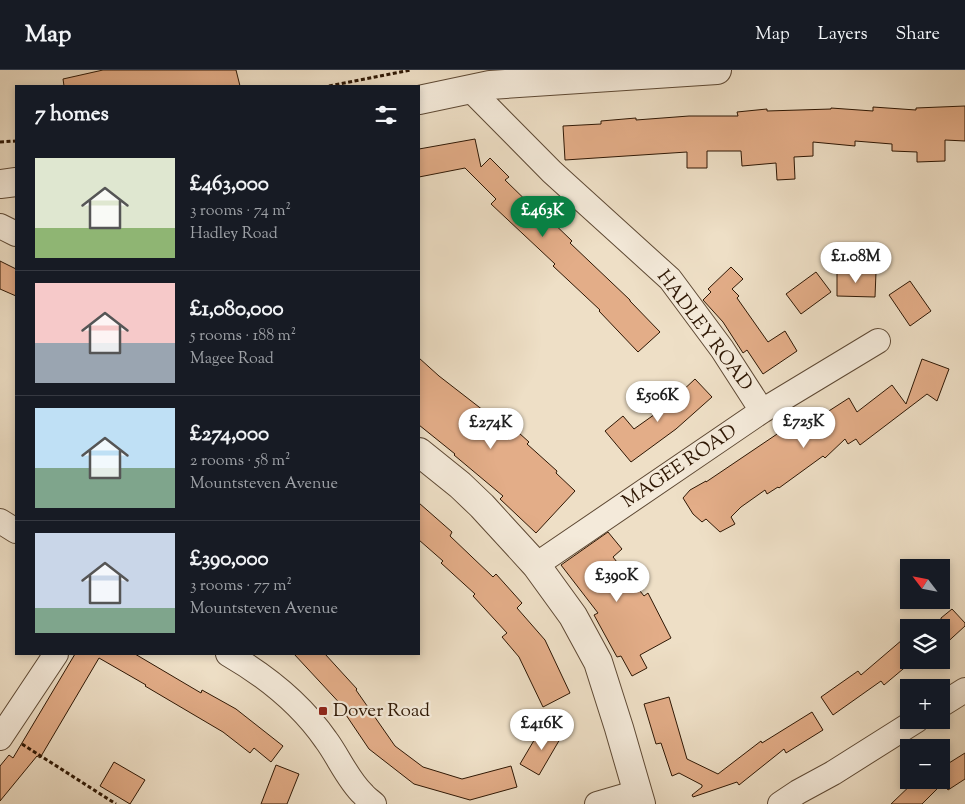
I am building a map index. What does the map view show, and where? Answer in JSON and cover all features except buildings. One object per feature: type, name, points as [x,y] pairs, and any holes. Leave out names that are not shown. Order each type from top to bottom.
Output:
[{"type":"street","points":[[420,100],[490,85],[717,70]]},
{"type":"street","name":"HADLEY ROAD","points":[[470,89],[552,172],[670,279],[722,349],[762,411]]},
{"type":"street","points":[[0,184],[15,182]]},
{"type":"street","points":[[0,226],[15,234]]},
{"type":"street","name":"MAGEE ROAD","points":[[536,565],[762,411],[878,340]]},
{"type":"street","points":[[420,453],[460,485],[482,506],[536,565],[573,616],[598,662],[640,798],[597,804]]},
{"type":"street","points":[[0,521],[15,530]]},
{"type":"street","points":[[2,735],[55,655]]},
{"type":"street","points":[[230,655],[252,668],[283,692],[310,719],[327,741],[361,793],[374,804]]},
{"type":"street","points":[[950,699],[965,690]]},
{"type":"street","points":[[780,804],[903,729]]},
{"type":"path","points":[[334,85],[411,70]]},
{"type":"path","points":[[0,142],[15,141]]},
{"type":"path","points":[[2,735],[116,804]]},
{"type":"place","name":"Dover Road","points":[[323,711]]}]
